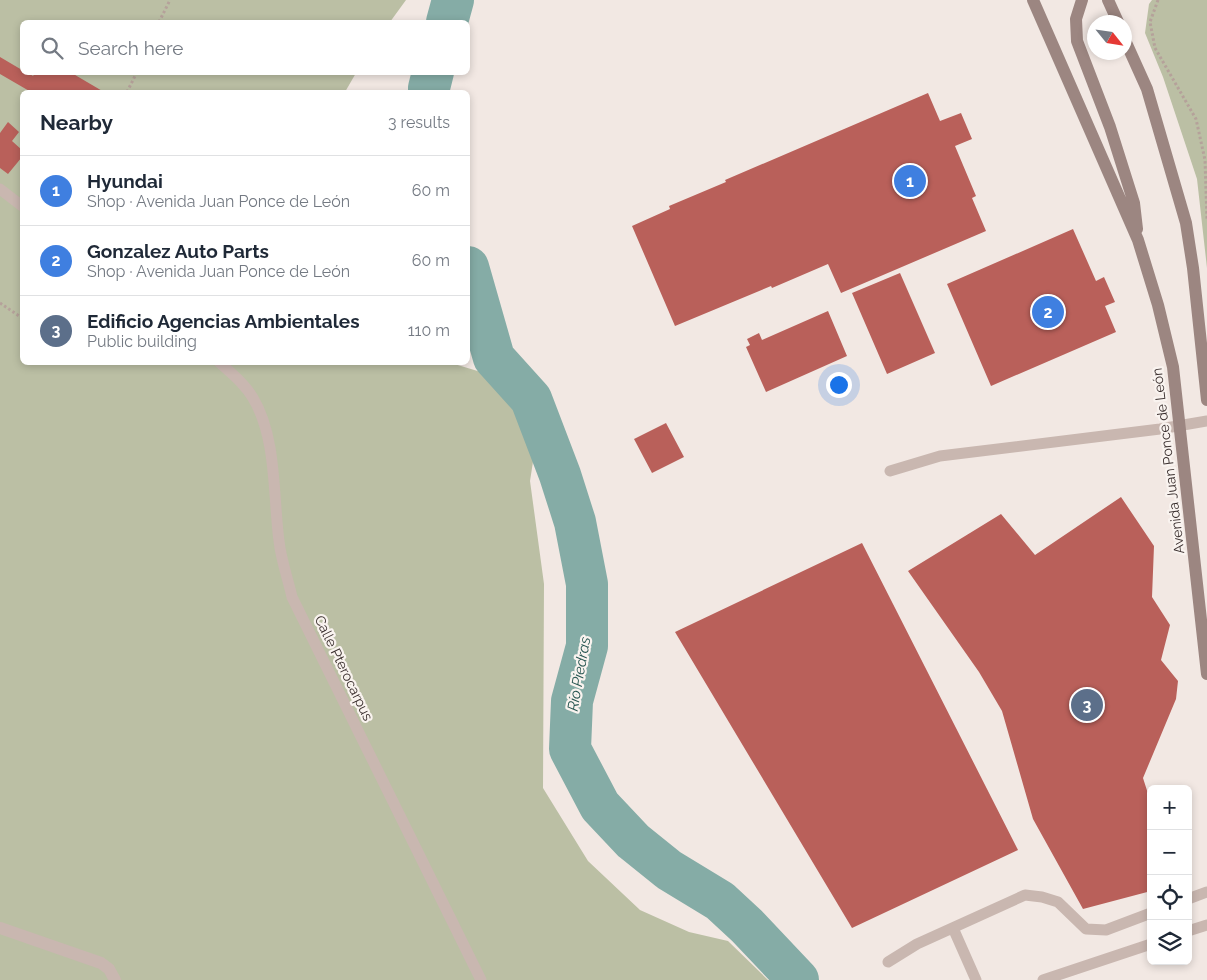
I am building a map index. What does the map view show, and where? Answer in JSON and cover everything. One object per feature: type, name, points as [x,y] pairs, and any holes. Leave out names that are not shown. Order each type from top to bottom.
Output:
[{"type":"street","name":"Avenida Juan Ponce de León","points":[[1033,0],[1138,240],[1158,305],[1173,368],[1207,674]]},
{"type":"street","points":[[1082,0],[1076,19],[1078,41],[1110,127],[1134,203],[1138,240]]},
{"type":"street","points":[[1108,0],[1115,15]]},
{"type":"street","points":[[1132,56],[1147,89],[1186,223],[1193,268],[1207,400]]},
{"type":"street","points":[[0,928],[101,963],[109,969],[114,980]]},
{"type":"lane","points":[[0,189],[20,204]]},
{"type":"lane","name":"Calle Pterocarpus","points":[[222,365],[246,387],[260,411],[266,429],[272,466],[279,543],[292,597],[481,980]]},
{"type":"lane","points":[[890,471],[940,456],[1207,421]]},
{"type":"lane","points":[[1192,898],[1207,892]]},
{"type":"lane","points":[[888,962],[917,944],[1025,895],[1042,897],[1058,902],[1086,929],[1106,930],[1147,915]]},
{"type":"lane","points":[[1192,930],[1207,925]]},
{"type":"lane","points":[[953,928],[976,980]]},
{"type":"lane","points":[[1043,980],[1147,945]]},
{"type":"path","points":[[161,20],[170,0]]},
{"type":"path","points":[[1158,0],[1150,22],[1155,48],[1196,119],[1204,160],[1207,220]]},
{"type":"path","points":[[129,90],[136,75]]},
{"type":"path","points":[[0,303],[20,317]]},
{"type":"green space","points":[[0,0],[406,0],[391,20],[20,20],[20,75],[355,75],[346,90],[20,90],[20,365],[458,365],[544,391],[530,481],[544,584],[543,788],[588,861],[640,910],[689,932],[728,941],[768,980],[0,980]]},
{"type":"green space","points":[[1152,0],[1207,0],[1207,268],[1197,179],[1163,77],[1145,33],[1149,4]]},
{"type":"building","points":[[0,57],[20,69],[20,75],[75,75],[101,90],[28,90],[0,74]]},
{"type":"building","points":[[928,93],[940,121],[961,113],[972,139],[955,146],[976,196],[972,198],[986,231],[841,293],[828,264],[675,326],[632,226],[670,209],[669,206],[726,182],[725,180]]},
{"type":"building","points":[[8,122],[19,132],[12,141],[20,148],[20,159],[8,174],[0,168],[0,133]]},
{"type":"building","points":[[1073,229],[1096,281],[1104,277],[1115,302],[1105,306],[1116,332],[991,386],[947,284]]},
{"type":"building","points":[[900,273],[935,353],[887,374],[852,293]]},
{"type":"building","points":[[828,311],[847,356],[766,392],[746,347],[750,345],[747,339],[759,333],[762,340]]},
{"type":"building","points":[[666,423],[684,457],[652,473],[634,439]]},
{"type":"building","points":[[1121,497],[1154,546],[1152,597],[1170,625],[1161,660],[1178,681],[1176,699],[1143,778],[1147,790],[1147,892],[1083,909],[1033,819],[1002,711],[979,672],[908,571],[1001,514],[1035,555]]},
{"type":"building","points":[[862,543],[1018,850],[852,928],[675,632]]},
{"type":"waterway","name":"Río Piedras","points":[[448,20],[453,0]]},
{"type":"waterway","name":"Río Piedras","points":[[429,90],[432,75]]},
{"type":"waterway","name":"Río Piedras","points":[[470,274],[494,358],[531,399],[560,475],[575,522],[587,584],[587,646],[572,701],[570,749],[600,806],[633,841],[669,870],[720,901],[747,926],[798,980]]},
{"type":"place","name":"Hyundai","points":[[910,181]]},
{"type":"place","name":"Gonzalez Auto Parts","points":[[1048,312]]},
{"type":"place","name":"Edificio Agencias Ambientales","points":[[1087,705]]}]
